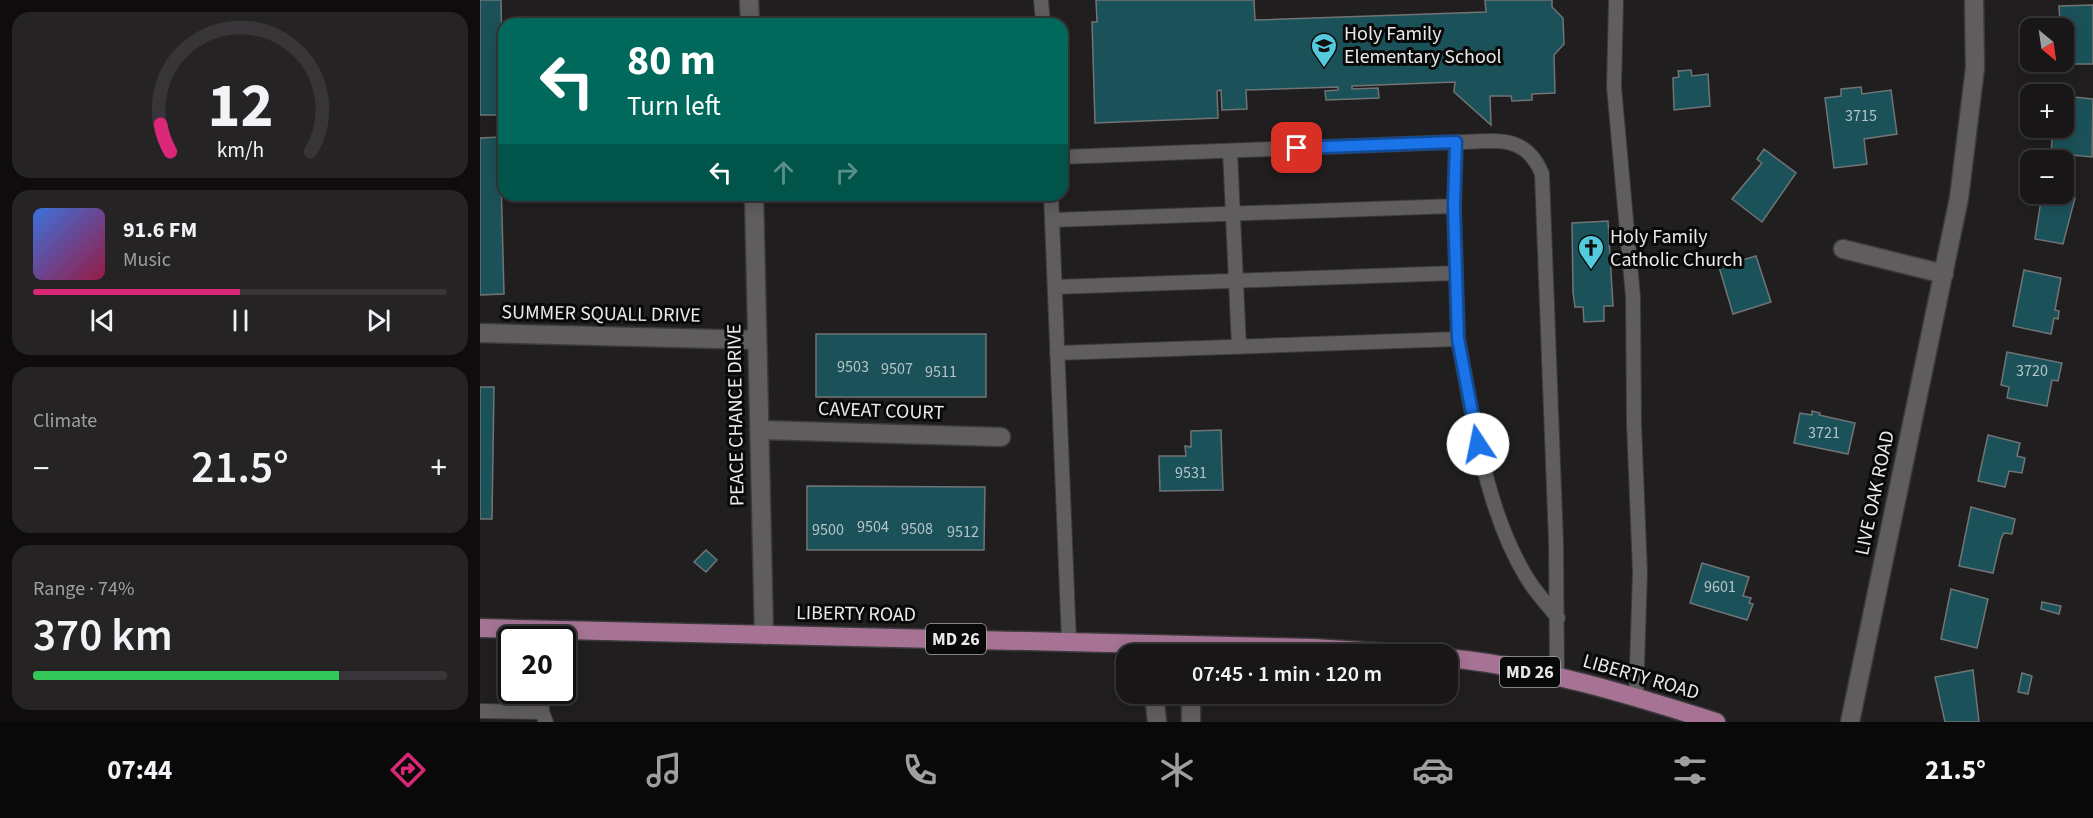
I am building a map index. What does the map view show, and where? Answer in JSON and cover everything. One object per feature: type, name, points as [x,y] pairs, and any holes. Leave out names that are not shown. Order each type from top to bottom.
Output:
[{"type":"main road","name":"LIBERTY ROAD","points":[[480,628],[498,630]]},
{"type":"main road","name":"LIBERTY ROAD","points":[[576,634],[764,635],[1069,642],[1116,646]]},
{"type":"main road","name":"LIBERTY ROAD","points":[[1458,660],[1557,677],[1636,697],[1716,722]]},
{"type":"street","points":[[749,0],[750,18]]},
{"type":"street","name":"LIVE OAK ROAD","points":[[1850,722],[1959,198],[1970,124],[1975,68],[1974,0]]},
{"type":"street","name":"PEACE CHANCE DRIVE","points":[[754,201],[764,635]]},
{"type":"street","points":[[1843,249],[1944,274]]},
{"type":"street","name":"SUMMER SQUALL DRIVE","points":[[480,333],[757,340]]},
{"type":"street","name":"CAVEAT COURT","points":[[759,430],[1001,437]]},
{"type":"street","points":[[1155,704],[1157,722]]},
{"type":"street","points":[[1191,704],[1191,722]]},
{"type":"lane","points":[[1041,0],[1042,18]]},
{"type":"lane","points":[[1616,0],[1614,87],[1634,297],[1634,424],[1640,572],[1636,697]]},
{"type":"lane","points":[[1456,142],[1454,206],[1458,339],[1482,465],[1499,517],[1527,578],[1558,618]]},
{"type":"lane","points":[[1068,157],[1456,142],[1513,142],[1527,148],[1536,159],[1542,174],[1558,618],[1557,677]]},
{"type":"lane","points":[[1230,151],[1239,347]]},
{"type":"lane","points":[[1051,201],[1069,642]]},
{"type":"lane","points":[[1052,220],[1454,206]]},
{"type":"lane","points":[[1055,287],[1456,273]]},
{"type":"lane","points":[[1058,353],[1458,339]]},
{"type":"lane","points":[[480,711],[544,717]]},
{"type":"building","points":[[480,0],[501,0],[501,18],[498,18],[498,115],[480,115]]},
{"type":"building","name":"Holy Family Elementary School","points":[[1096,0],[1254,0],[1255,20],[1486,12],[1485,0],[1552,0],[1552,7],[1563,18],[1564,44],[1554,55],[1555,93],[1532,94],[1532,100],[1512,101],[1511,96],[1490,96],[1491,125],[1454,92],[1455,82],[1352,86],[1352,89],[1378,88],[1379,98],[1326,100],[1325,91],[1338,90],[1338,87],[1246,90],[1247,109],[1222,110],[1221,90],[1217,91],[1218,118],[1095,123],[1092,22],[1097,22]]},
{"type":"building","points":[[2093,5],[2093,64],[2074,64],[2074,18],[2060,18],[2059,6]]},
{"type":"building","points":[[1691,70],[1692,76],[1708,74],[1710,106],[1674,110],[1673,78],[1679,77],[1678,71]]},
{"type":"building","points":[[1861,87],[1862,94],[1891,90],[1897,134],[1864,139],[1867,164],[1834,168],[1825,98],[1841,96],[1841,89]]},
{"type":"building","points":[[2074,97],[2093,99],[2092,157],[2074,155],[2074,150],[2051,150],[2052,138],[2074,138]]},
{"type":"building","points":[[498,137],[498,201],[502,201],[504,294],[480,295],[480,138]]},
{"type":"building","points":[[1764,149],[1796,173],[1762,222],[1732,199],[1762,163],[1757,159]]},
{"type":"building","points":[[2040,204],[2073,204],[2063,244],[2035,239]]},
{"type":"building","name":"Holy Family Catholic Church","points":[[1608,221],[1613,306],[1604,306],[1604,321],[1584,322],[1583,307],[1575,307],[1573,292],[1572,223]]},
{"type":"building","points":[[1756,256],[1771,302],[1733,314],[1719,267]]},
{"type":"building","points":[[2024,270],[2061,278],[2055,310],[2059,311],[2058,319],[2054,318],[2051,334],[2013,326]]},
{"type":"building","points":[[816,334],[986,334],[986,397],[816,397]]},
{"type":"building","points":[[2007,352],[2062,363],[2058,381],[2052,380],[2047,406],[2007,398],[2009,387],[2001,385]]},
{"type":"building","points":[[480,387],[494,387],[492,519],[480,519]]},
{"type":"building","points":[[1812,411],[1820,413],[1819,415],[1855,423],[1848,454],[1794,443],[1800,413],[1812,415]]},
{"type":"building","points":[[1221,430],[1223,490],[1160,491],[1159,456],[1186,456],[1185,446],[1191,447],[1191,431]]},
{"type":"building","points":[[1988,435],[2020,443],[2017,456],[2025,458],[2022,473],[2009,471],[2005,487],[1978,481]]},
{"type":"building","points":[[807,486],[985,487],[984,550],[807,550]]},
{"type":"building","points":[[1971,507],[2015,519],[2012,534],[2004,533],[2001,539],[1993,573],[1959,566]]},
{"type":"building","points":[[706,550],[717,560],[706,572],[694,562]]},
{"type":"building","points":[[1702,563],[1749,577],[1743,596],[1751,598],[1749,603],[1753,604],[1747,620],[1690,603]]},
{"type":"building","points":[[1951,589],[1988,599],[1977,648],[1941,639]]},
{"type":"building","points":[[2042,602],[2061,606],[2059,614],[2041,609]]},
{"type":"building","points":[[1973,670],[1979,722],[1945,722],[1935,677]]},
{"type":"building","points":[[2022,673],[2032,676],[2028,694],[2018,692]]},
{"type":"place","name":"Holy Family Elementary School","points":[[1324,69]]},
{"type":"place","name":"Holy Family Catholic Church","points":[[1591,271]]},
{"type":"route","points":[[1297,148],[1456,142],[1454,206],[1458,339],[1478,444]]}]
